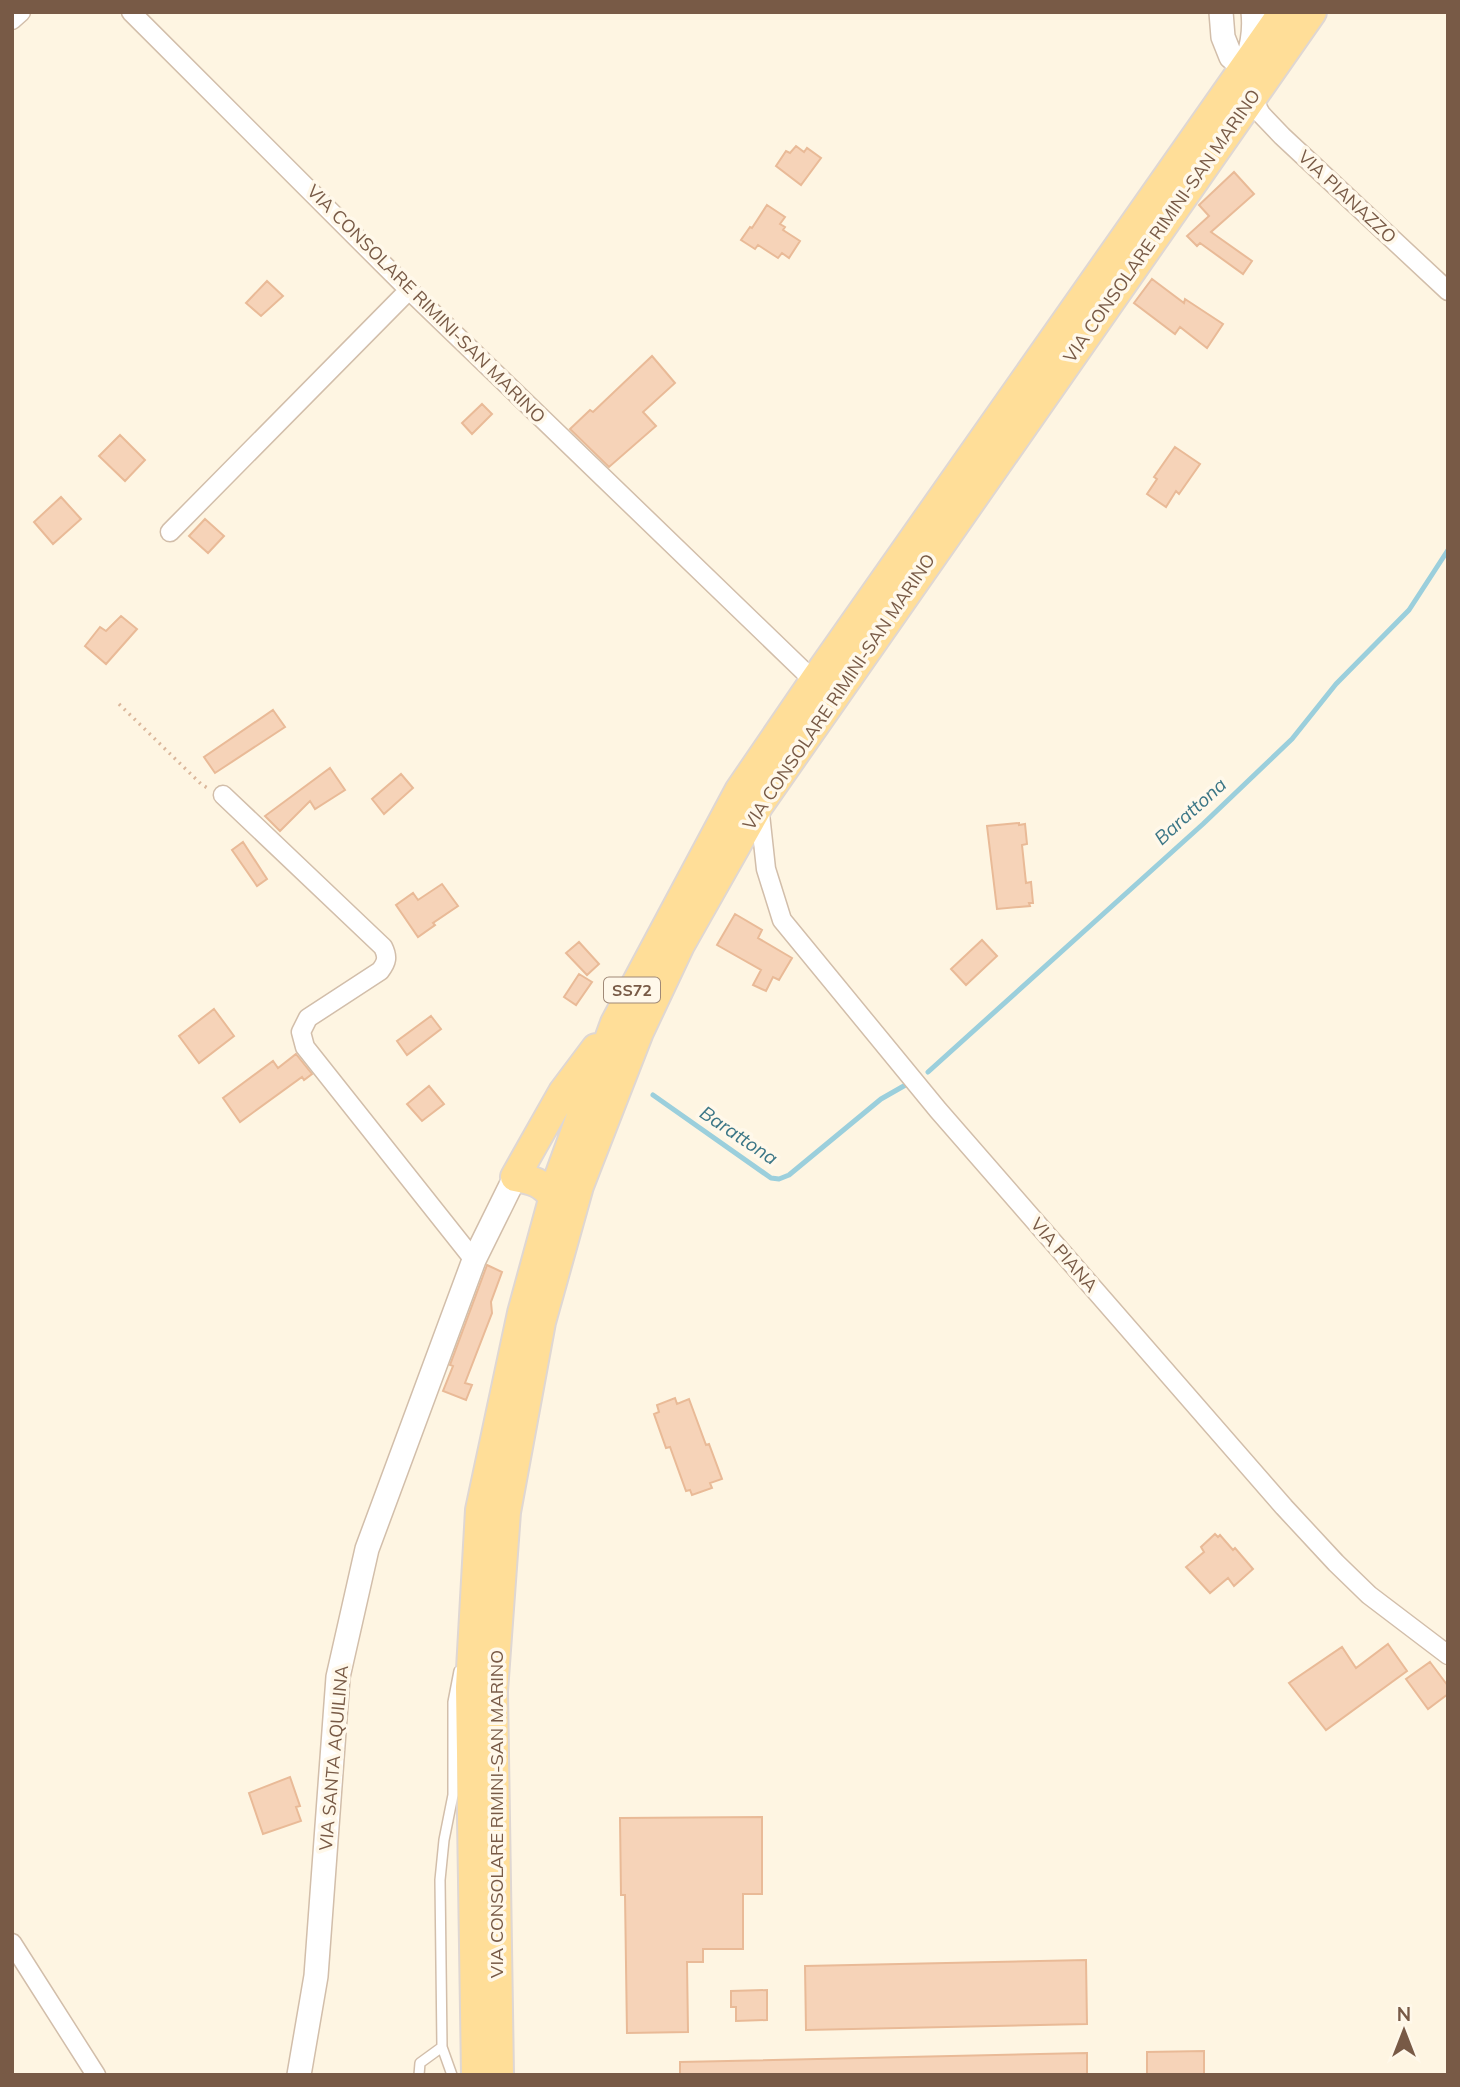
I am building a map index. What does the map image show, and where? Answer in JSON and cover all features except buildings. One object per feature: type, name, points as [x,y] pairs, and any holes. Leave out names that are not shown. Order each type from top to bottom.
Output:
[{"type":"main road","name":"VIA CONSOLARE RIMINI-SAN MARINO","points":[[476,2075],[470,1687],[480,1510],[522,1313],[534,1185],[615,1023],[739,791],[1283,12]]},
{"type":"main road","name":"VIA CONSOLARE RIMINI-SAN MARINO","points":[[499,2075],[493,1691],[506,1512],[541,1322],[579,1186],[639,1032],[680,945],[758,805],[1312,12]]},
{"type":"main road","points":[[534,1185],[563,1092],[615,1023]]},
{"type":"street","points":[[12,20],[20,12]]},
{"type":"street","name":"VIA CONSOLARE RIMINI-SAN MARINO","points":[[131,12],[409,290],[814,681]]},
{"type":"street","points":[[1221,12],[1223,37],[1231,57],[1244,67]]},
{"type":"street","points":[[1252,98],[1244,67],[1254,41],[1253,12]]},
{"type":"street","name":"VIA PIANAZZO","points":[[1252,98],[1261,114],[1282,136],[1448,291]]},
{"type":"street","points":[[170,532],[409,290]]},
{"type":"street","points":[[223,795],[383,947],[387,954],[387,963],[380,971],[308,1018],[301,1032],[305,1046],[474,1259]]},
{"type":"street","name":"VIA PIANA","points":[[758,805],[766,869],[782,920],[938,1110],[1284,1507],[1369,1595],[1448,1655]]},
{"type":"street","name":"VIA SANTA AQUILINA","points":[[299,2075],[316,1976],[338,1677],[367,1549],[474,1259],[534,1185]]},
{"type":"street","points":[[12,1942],[96,2075]]},
{"type":"lane","points":[[452,2075],[442,2047],[440,1880],[444,1840],[453,1796],[453,1702],[457,1673],[472,1652]]},
{"type":"lane","points":[[419,2075],[420,2063],[442,2047]]},
{"type":"path","points":[[119,704],[201,784],[223,795]]},
{"type":"waterway","name":"Barattona","points":[[928,1072],[1203,824],[1292,739],[1336,684],[1409,610],[1448,550]]},
{"type":"waterway","name":"Barattona","points":[[653,1095],[771,1178],[779,1179],[789,1175],[881,1099],[909,1083]]}]
